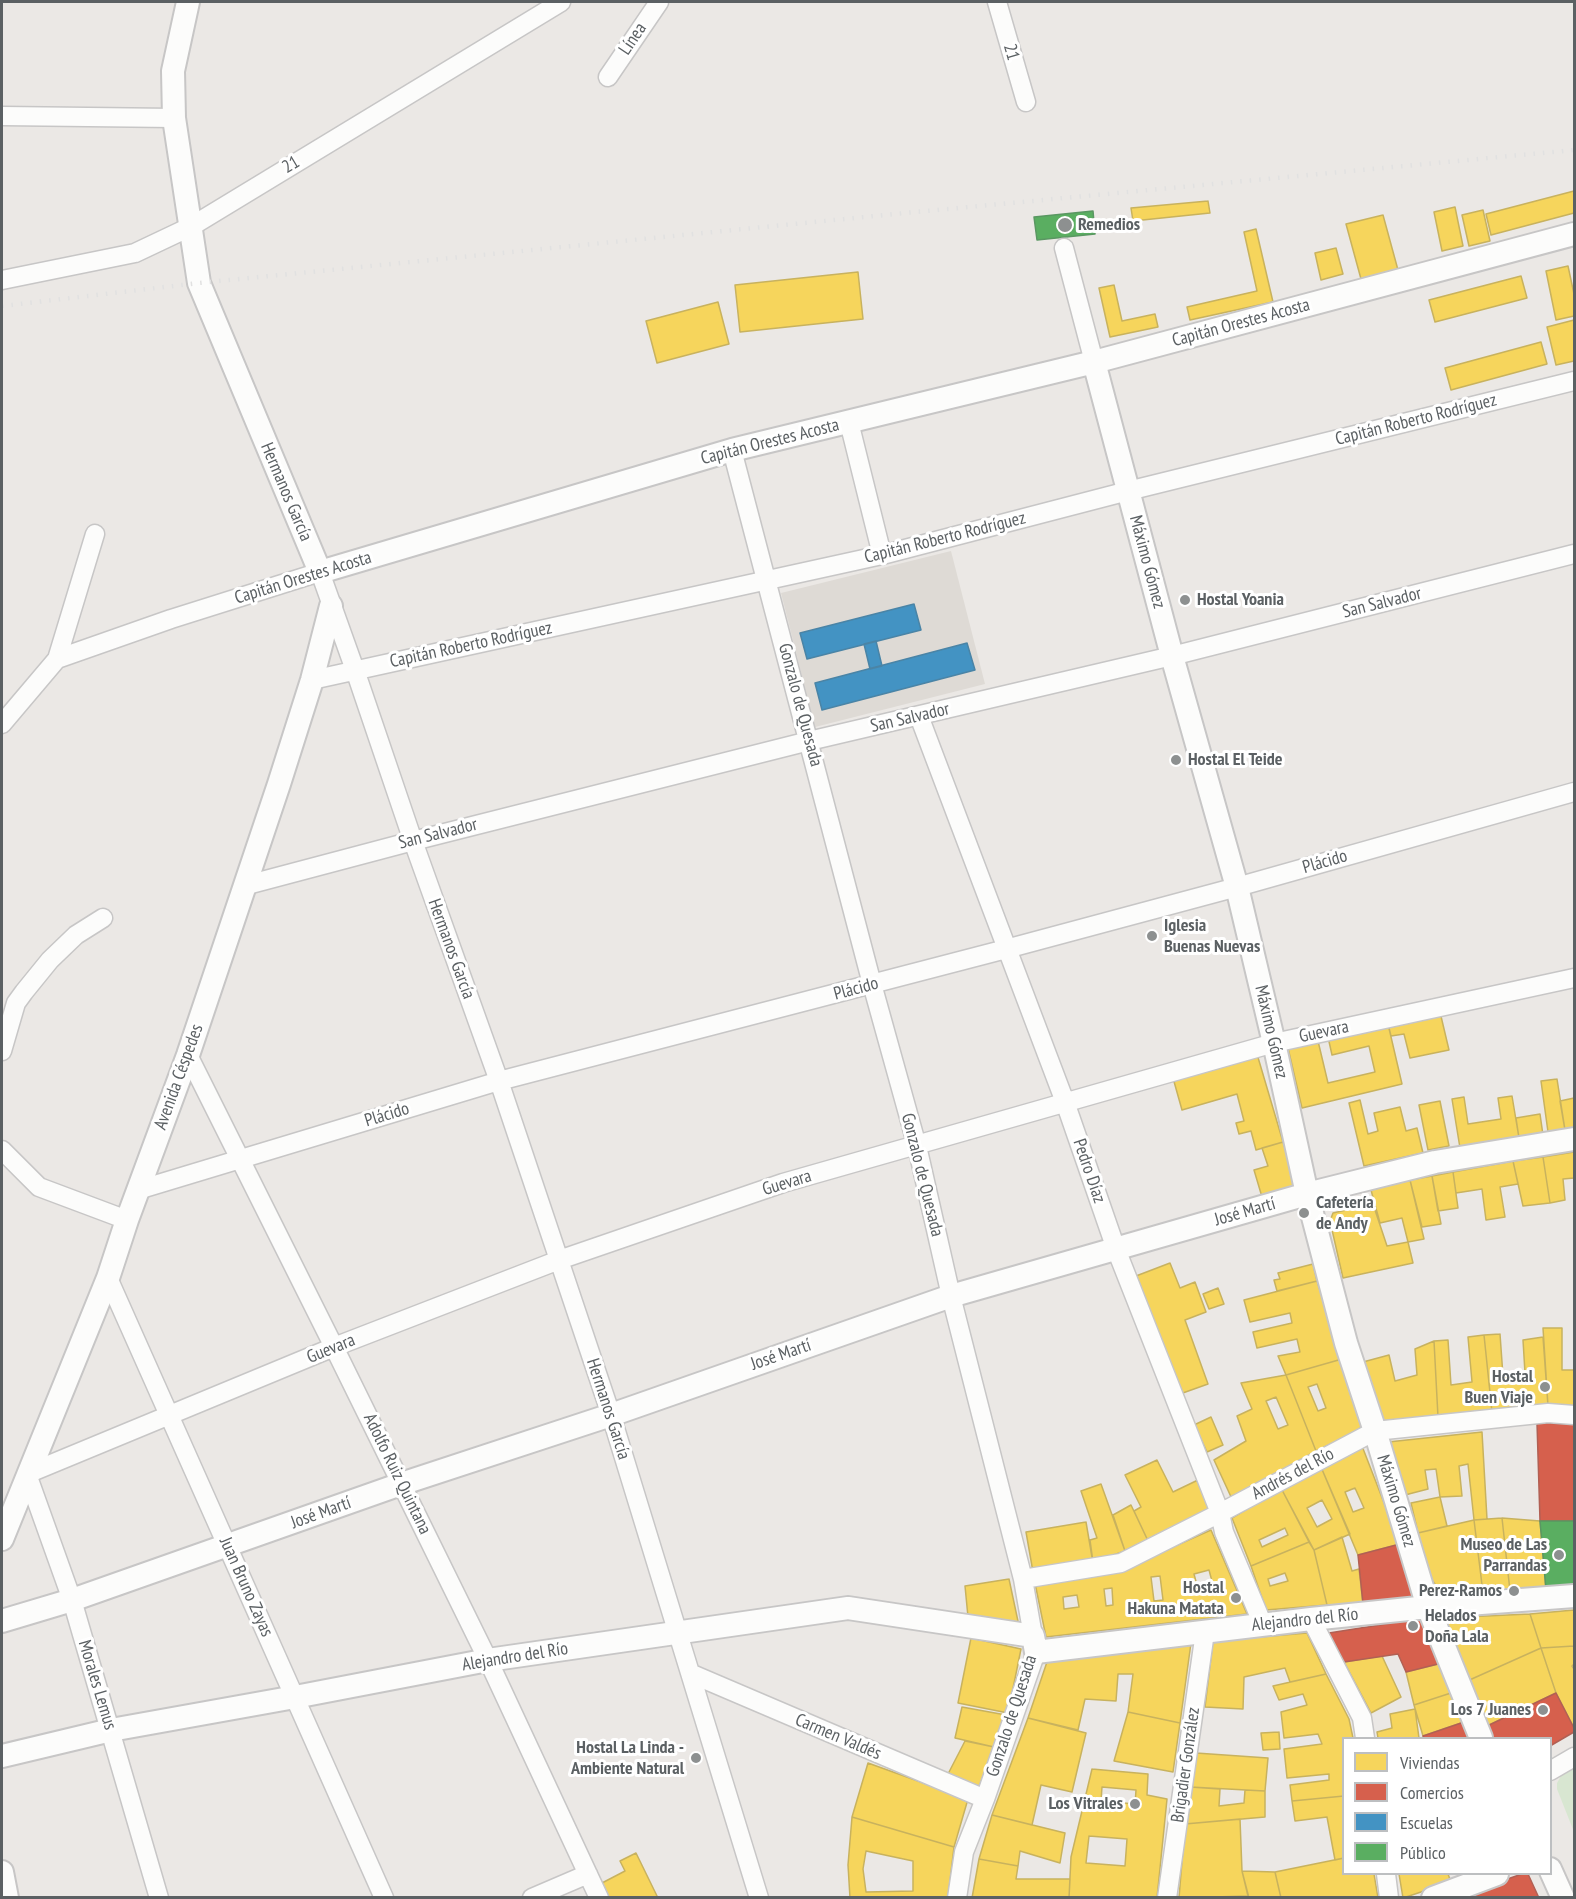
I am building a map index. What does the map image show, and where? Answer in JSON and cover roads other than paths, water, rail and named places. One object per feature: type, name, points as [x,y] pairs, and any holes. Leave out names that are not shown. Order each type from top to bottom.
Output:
[{"type":"street","name":"Hermanos García","points":[[188,2],[173,71],[174,118],[199,283],[320,572],[499,1081],[611,1415],[759,1898]]},
{"type":"street","name":"21","points":[[2,280],[135,253],[192,226],[561,2]]},
{"type":"street","name":"Línea","points":[[608,77],[659,2]]},
{"type":"street","name":"21","points":[[997,2],[1026,102]]},
{"type":"street","points":[[2,116],[174,118]]},
{"type":"street","name":"Capitán Orestes Acosta","points":[[57,659],[171,619],[320,572],[732,450],[1094,362],[1575,234]]},
{"type":"street","name":"Máximo Gómez","points":[[1064,248],[1172,656],[1237,887],[1307,1194],[1346,1343],[1428,1607],[1482,1737]]},
{"type":"street","name":"Capitán Roberto Rodríguez","points":[[312,680],[882,555],[1128,491],[1575,381]]},
{"type":"street","points":[[849,422],[882,555]]},
{"type":"street","name":"Gonzalo de Quesada","points":[[732,450],[872,984],[917,1146],[951,1296],[1023,1580],[1034,1644],[985,1799],[964,1852],[957,1898]]},
{"type":"street","points":[[2,724],[57,659],[95,534]]},
{"type":"street","name":"San Salvador","points":[[247,885],[809,741],[1172,656],[1575,554]]},
{"type":"street","name":"Avenida Céspedes","points":[[2,1539],[108,1278],[188,1055],[247,885],[312,680],[331,606]]},
{"type":"street","name":"Pedro Díaz","points":[[919,716],[1065,1102],[1116,1249],[1220,1513],[1224,1532],[1263,1625]]},
{"type":"street","name":"Plácido","points":[[138,1190],[499,1081],[1006,950],[1575,792]]},
{"type":"street","points":[[2,1051],[16,1004],[24,992],[50,960],[76,935],[103,918]]},
{"type":"street","name":"Guevara","points":[[27,1474],[334,1347],[559,1260],[783,1183],[1274,1043],[1575,978]]},
{"type":"street","name":"Adolfo Ruiz Quintana","points":[[188,1055],[488,1660],[599,1898]]},
{"type":"street","name":"José Martí","points":[[2,1621],[72,1600],[401,1484],[611,1415],[951,1296],[1307,1194],[1435,1162],[1575,1139]]},
{"type":"street","points":[[2,1150],[39,1187],[127,1220]]},
{"type":"street","name":"Juan Bruno Zayas","points":[[108,1278],[384,1898]]},
{"type":"street","name":"Andrés del Río","points":[[1023,1580],[1122,1563],[1375,1431],[1548,1413],[1575,1415]]},
{"type":"street","name":"Morales Lemus","points":[[27,1474],[72,1600],[159,1898]]},
{"type":"street","name":"Alejandro del Río","points":[[2,1756],[111,1730],[488,1660],[848,1608],[1034,1644],[1204,1632],[1428,1607],[1575,1596]]},
{"type":"street","points":[[1311,1619],[1362,1718],[1365,1737]]},
{"type":"street","name":"Brigadier González","points":[[1167,1898],[1204,1632]]},
{"type":"street","name":"Carmen Valdés","points":[[692,1674],[985,1799]]},
{"type":"street","points":[[1552,1770],[1575,1757]]},
{"type":"street","points":[[1552,1871],[1563,1898]]},
{"type":"street","points":[[2,1872],[7,1898]]},
{"type":"street","points":[[532,1898],[588,1874]]},
{"type":"street","points":[[1386,1875],[1389,1898]]},
{"type":"street","points":[[1432,1898],[1494,1875]]},
{"type":"railway","points":[[2,306],[199,283],[1574,150]]},
{"type":"place","name":"Remedios","points":[[1065,225]]},
{"type":"place","name":"Hostal Yoania","points":[[1185,600]]},
{"type":"place","name":"Hostal El Teide","points":[[1176,760]]},
{"type":"place","name":"Iglesia Buenas Nuevas","points":[[1152,936]]},
{"type":"place","name":"Cafetería de Andy","points":[[1304,1213]]},
{"type":"place","name":"Hostal Buen Viaje","points":[[1545,1387]]},
{"type":"place","name":"Museo de Las Parrandas","points":[[1559,1555]]},
{"type":"place","name":"Perez-Ramos","points":[[1514,1591]]},
{"type":"place","name":"Hostal Hakuna Matata","points":[[1236,1598]]},
{"type":"place","name":"Helados Doña Lala","points":[[1413,1626]]},
{"type":"place","name":"Los 7 Juanes","points":[[1543,1710]]},
{"type":"place","name":"Hostal La Linda - Ambiente Natural","points":[[696,1758]]},
{"type":"place","name":"Los Vitrales","points":[[1135,1804]]}]
